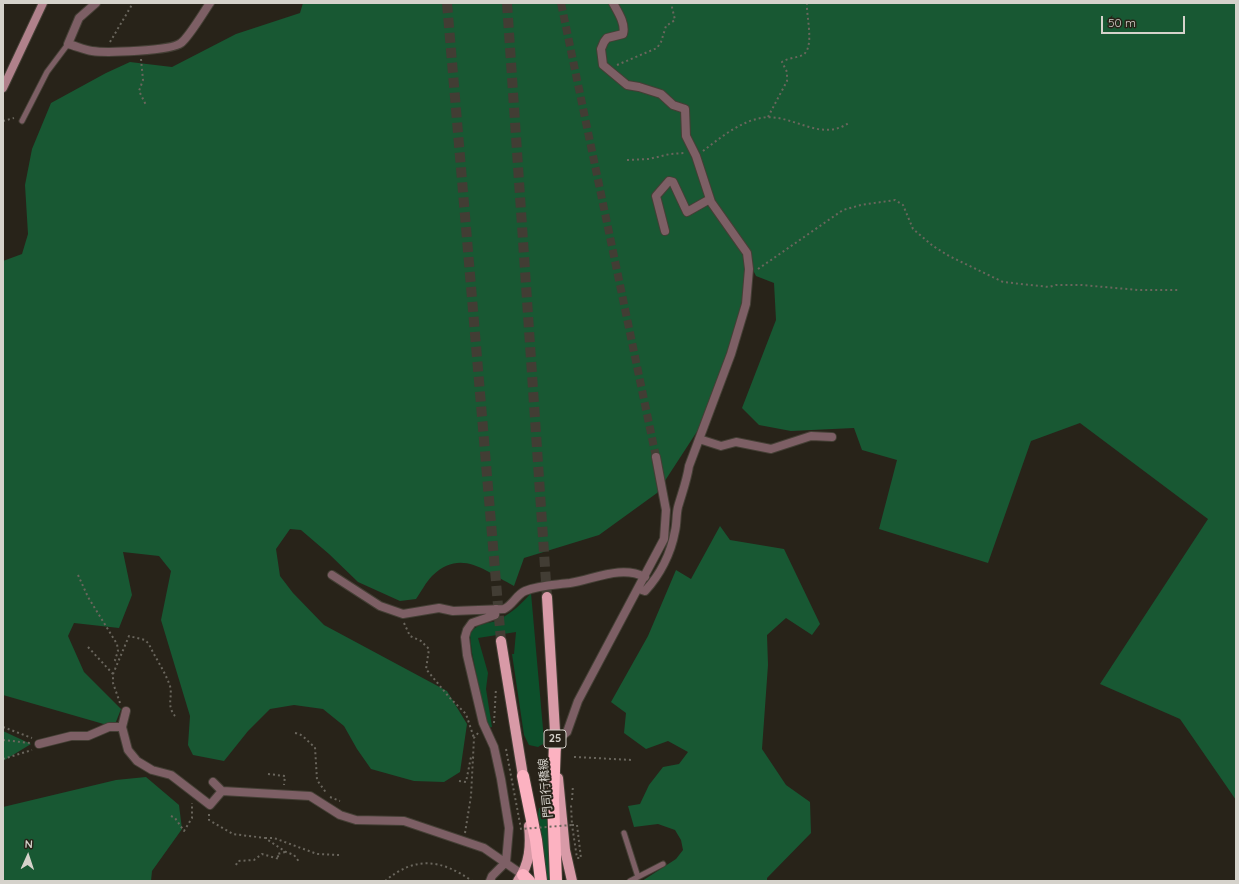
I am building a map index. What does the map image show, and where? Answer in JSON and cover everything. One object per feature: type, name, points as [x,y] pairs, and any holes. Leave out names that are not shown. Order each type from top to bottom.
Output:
[{"type":"highway","points":[[555,742],[553,800],[556,881]]},
{"type":"highway","points":[[523,776],[536,840],[541,881]]},
{"type":"main road","name":"門司行橋線","points":[[547,597],[555,742],[565,850],[572,881]]},
{"type":"main road","name":"門司行橋線","points":[[501,641],[523,776],[530,844],[528,864],[523,879]]},
{"type":"street","points":[[3,88],[43,3]]},
{"type":"street","points":[[96,3],[79,18],[68,44],[91,51],[141,50],[180,44],[210,3]]},
{"type":"street","points":[[613,3],[624,26],[624,31],[620,36],[607,38],[600,49],[603,65],[627,85],[661,94],[673,105],[685,109],[686,136],[696,156],[710,199],[747,253],[749,269],[744,311],[731,354],[689,466],[687,482],[678,508],[675,532],[670,549],[652,583],[645,591],[639,589]]},
{"type":"street","points":[[665,232],[656,196],[669,181],[673,182],[686,212],[710,199]]},
{"type":"street","points":[[699,439],[721,446],[736,442],[771,449],[811,436],[832,436]]},
{"type":"street","points":[[555,742],[567,732],[584,690],[639,589],[664,539],[666,527],[664,496],[656,457]]},
{"type":"street","points":[[332,575],[380,606],[403,614],[439,608],[453,610],[504,609],[508,607],[522,592],[538,586],[570,582],[617,572],[636,572],[645,577]]},
{"type":"street","points":[[490,881],[492,876],[506,862],[509,828],[494,747],[484,725],[467,655],[465,637],[467,630],[472,623],[495,615],[496,609]]},
{"type":"street","points":[[126,713],[122,727],[128,750],[137,761],[152,770],[171,775],[210,805],[222,791]]},
{"type":"street","points":[[39,744],[71,736],[92,735],[109,727],[122,727]]},
{"type":"street","points":[[213,782],[222,791],[310,796],[340,815],[356,820],[404,821],[484,848],[506,862],[523,879]]},
{"type":"lane","points":[[22,122],[47,72],[68,44]]},
{"type":"lane","points":[[624,833],[638,877]]},
{"type":"lane","points":[[630,881],[663,864]]},
{"type":"path","points":[[104,51],[133,3]]},
{"type":"path","points":[[608,69],[657,48],[661,42],[666,26],[674,20],[671,3]]},
{"type":"path","points":[[768,117],[787,81],[787,72],[782,62],[802,55],[808,51],[810,43],[806,3]]},
{"type":"path","points":[[141,50],[143,78],[139,91],[146,105]]},
{"type":"path","points":[[627,160],[658,158],[682,153],[696,156],[751,120],[768,117],[826,130],[836,130],[850,122]]},
{"type":"path","points":[[749,269],[758,269],[766,264],[843,210],[861,205],[895,200],[903,205],[914,229],[933,246],[949,256],[1003,282],[1048,287],[1060,285],[1082,285],[1138,290],[1180,290]]},
{"type":"path","points":[[78,575],[88,597],[117,644],[118,651],[115,660],[118,662]]},
{"type":"path","points":[[403,614],[405,627],[410,636],[421,641],[430,651],[426,669],[449,698],[466,714],[474,738],[471,796],[464,840]]},
{"type":"path","points":[[126,713],[114,683],[113,674],[129,636],[145,640],[149,644],[166,675],[171,690],[170,708],[175,716]]},
{"type":"path","points":[[88,647],[113,674]]},
{"type":"path","points":[[494,726],[496,688]]},
{"type":"path","points":[[474,738],[484,725]]},
{"type":"path","points":[[3,727],[31,737],[39,744]]},
{"type":"path","points":[[295,733],[303,735],[309,743],[315,747],[317,780],[323,791],[339,806]]},
{"type":"path","points":[[3,740],[39,744]]},
{"type":"path","points":[[3,759],[31,750],[39,744]]},
{"type":"path","points":[[506,749],[521,829],[572,825],[577,825],[581,858],[578,858],[572,825],[571,805],[573,785]]},
{"type":"path","points":[[574,757],[633,760]]},
{"type":"path","points":[[460,781],[466,782],[471,758],[474,758]]},
{"type":"path","points":[[268,774],[285,776],[284,794]]},
{"type":"path","points":[[171,816],[175,818],[184,831],[192,818],[192,797]]},
{"type":"path","points":[[330,797],[340,801]]},
{"type":"path","points":[[210,805],[208,818],[212,822],[233,834],[274,838],[317,854],[339,855]]},
{"type":"path","points":[[265,838],[285,852],[298,857],[300,863]]},
{"type":"path","points":[[236,865],[238,861],[254,860],[262,854],[279,859],[277,854],[285,852]]},
{"type":"path","points":[[384,881],[400,870],[416,864],[437,864],[448,866],[472,881]]},
{"type":"green space","points":[[303,3],[1236,3],[1236,800],[1180,719],[1100,684],[1208,519],[1080,423],[1031,441],[988,563],[879,529],[897,460],[862,450],[854,428],[791,431],[759,425],[742,408],[776,320],[774,283],[756,276],[750,264],[746,314],[711,410],[657,493],[599,535],[524,558],[514,586],[473,565],[463,563],[453,564],[443,568],[432,576],[416,599],[400,601],[358,582],[301,530],[290,529],[276,549],[280,576],[293,593],[324,625],[447,691],[467,724],[460,772],[444,782],[414,781],[371,769],[357,749],[344,726],[323,709],[294,705],[270,709],[248,731],[224,761],[193,755],[188,745],[190,716],[161,620],[171,571],[159,556],[123,552],[132,595],[119,628],[74,623],[68,636],[84,672],[121,709],[114,727],[3,695],[3,261],[22,254],[28,234],[25,185],[32,149],[51,103],[106,73],[130,62],[172,67],[236,34],[300,13]]},
{"type":"green space","points":[[720,526],[730,540],[784,549],[820,624],[812,635],[786,618],[767,635],[768,665],[762,749],[786,785],[810,802],[811,833],[767,878],[767,881],[642,881],[676,859],[683,850],[681,840],[675,830],[658,824],[634,827],[628,806],[640,804],[649,785],[663,767],[679,764],[688,752],[668,741],[646,749],[624,733],[626,713],[611,702],[648,636],[676,570],[691,579]]},
{"type":"green space","points":[[531,593],[544,740],[543,744],[538,747],[529,745],[524,735],[512,654],[514,654],[516,632],[478,638],[488,673],[486,689],[492,727],[489,727],[486,721],[472,653],[470,635],[476,627],[498,620],[518,607]]},
{"type":"green space","points":[[3,731],[31,744],[3,761]]},
{"type":"green space","points":[[146,777],[179,805],[182,829],[152,871],[151,881],[3,881],[3,807],[116,780]]},
{"type":"green space","points":[[539,808],[544,808],[547,811],[550,881],[546,881],[538,815]]},
{"type":"tunnel","points":[[447,3],[501,641]]},
{"type":"tunnel","points":[[507,3],[547,597]]},
{"type":"tunnel","points":[[561,3],[656,457]]}]
